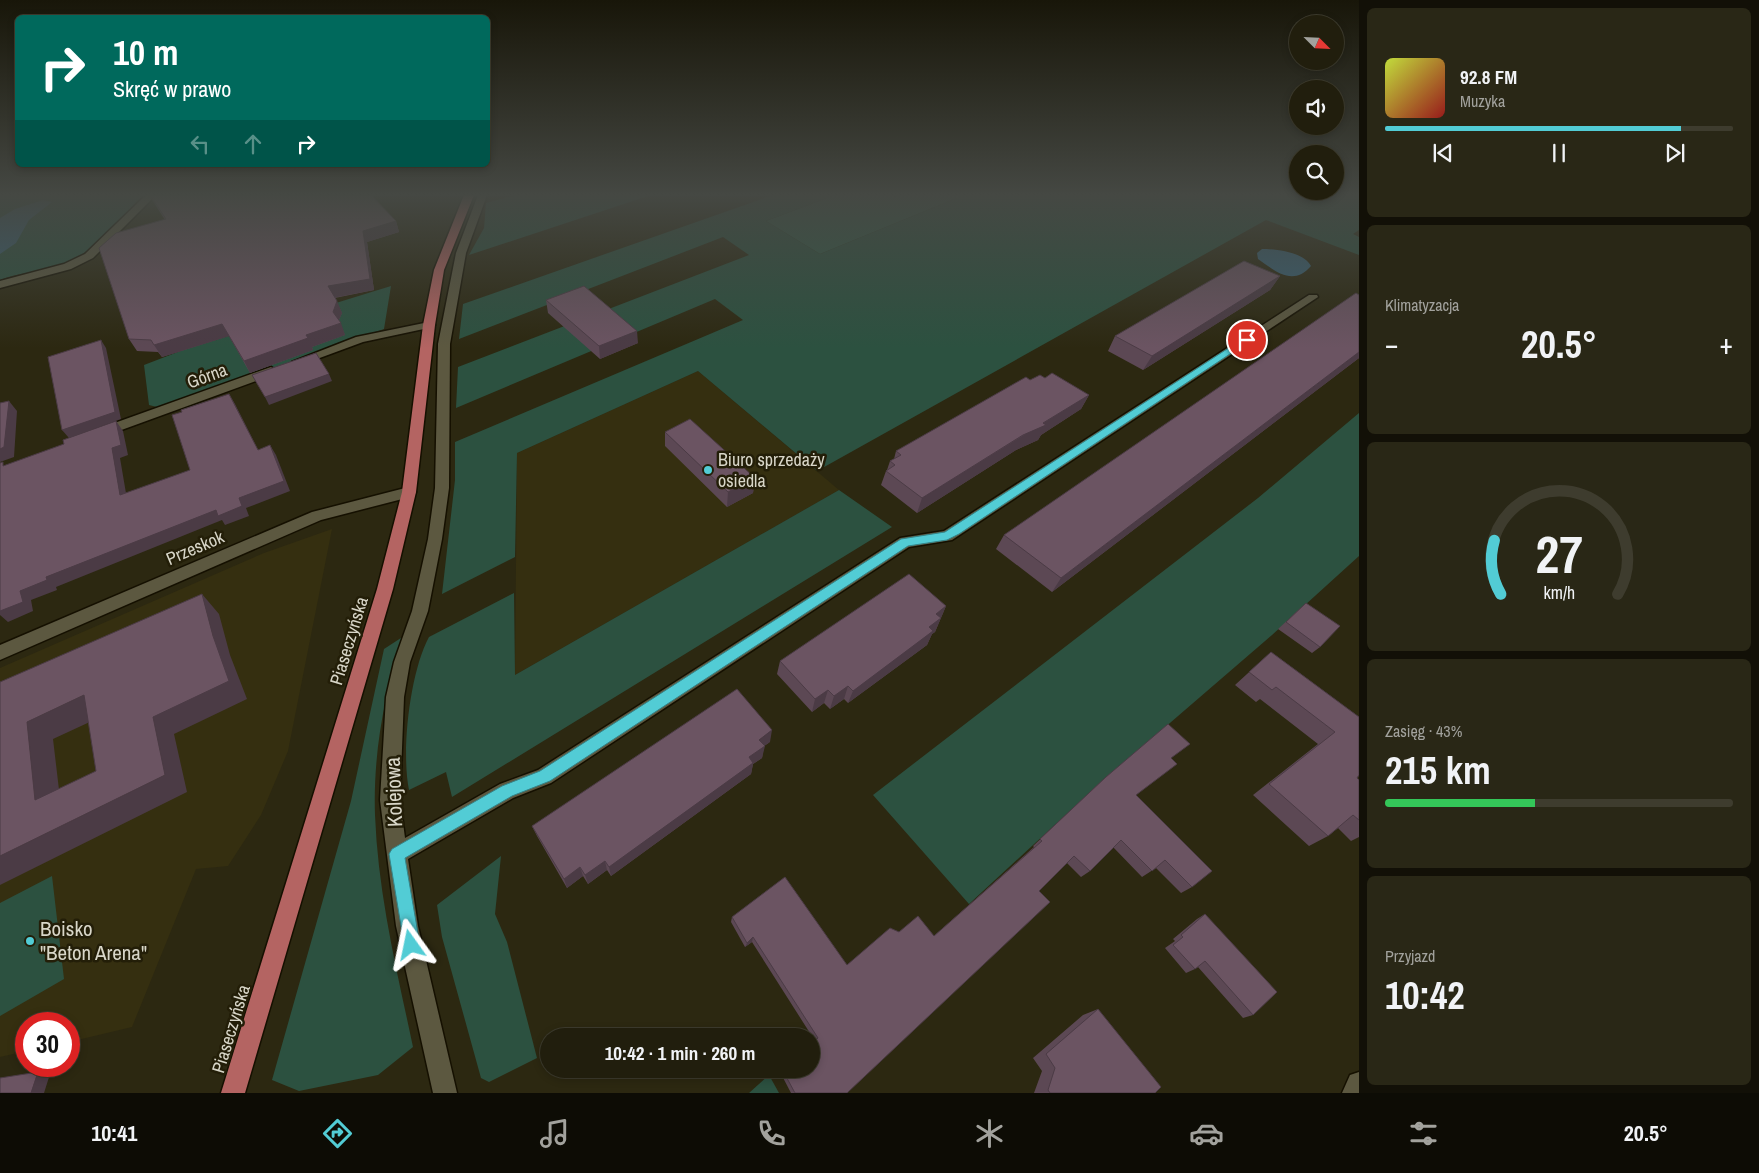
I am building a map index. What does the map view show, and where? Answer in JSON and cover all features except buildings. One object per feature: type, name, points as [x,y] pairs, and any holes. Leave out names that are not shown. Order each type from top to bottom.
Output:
[{"type":"main road","name":"Piaseczyńska","points":[[233,1093],[386,589],[409,492],[429,325],[440,270],[449,246]]},
{"type":"street","points":[[0,286],[50,274],[79,263],[99,246]]},
{"type":"street","name":"Kolejowa","points":[[445,1093],[407,926],[390,800],[395,697],[402,662],[420,612],[436,539],[442,488],[444,344],[463,246]]},
{"type":"street","points":[[397,854],[507,791],[544,776],[905,542],[947,536],[1313,297]]},
{"type":"street","name":"Górna","points":[[92,436],[360,339],[429,325]]},
{"type":"street","name":"Przeskok","points":[[0,653],[317,516],[409,492]]},
{"type":"street","points":[[1354,1093],[1359,1084]]},
{"type":"shaded area","points":[[698,371],[839,490],[515,675],[517,453]]},
{"type":"shaded area","points":[[332,529],[288,751],[261,815],[228,866],[196,869],[132,1027],[80,1039],[80,1012],[15,1012],[15,1054],[0,1057],[0,668],[264,553]]},
{"type":"green space","points":[[0,246],[93,246],[70,262],[57,267],[14,275],[0,280]]},
{"type":"green space","points":[[474,246],[496,246],[469,255]]},
{"type":"green space","points":[[628,246],[700,246],[459,339],[463,304]]},
{"type":"green space","points":[[736,246],[807,246],[820,254],[840,246],[1219,246],[817,471],[698,371],[517,453],[515,557],[442,594],[455,480],[455,442],[743,320],[715,299],[456,408],[458,367],[749,255]]},
{"type":"green space","points":[[807,246],[840,246],[820,254]]},
{"type":"green space","points":[[1335,246],[1359,246],[1359,255]]},
{"type":"green space","points":[[391,286],[384,329],[161,408],[149,405],[144,365],[183,350]]},
{"type":"green space","points":[[1359,413],[1359,556],[1272,635],[1098,785],[969,904],[873,795],[1258,498]]},
{"type":"green space","points":[[839,490],[892,527],[452,797],[446,772],[409,790],[406,755],[409,712],[417,670],[429,637],[514,593],[515,675]]},
{"type":"green space","points":[[404,636],[391,679],[381,724],[376,769],[375,815],[384,903],[413,1047],[378,1075],[299,1091],[272,1080],[351,801],[384,649]]},
{"type":"green space","points":[[501,856],[495,914],[507,942],[537,1058],[489,1082],[481,1078],[442,937],[437,905]]},
{"type":"green space","name":"Boisko \"Beton Arena\"","points":[[52,876],[64,979],[0,1016],[0,903]]},
{"type":"green space","points":[[766,1078],[771,1078],[779,1093],[749,1093]]},
{"type":"water","points":[[0,246],[12,246],[0,254]]},
{"type":"water","points":[[1262,249],[1296,254],[1311,266],[1298,275],[1284,275],[1258,259],[1257,253]]},
{"type":"place","name":"Biuro sprzedaży osiedla","points":[[708,470]]},
{"type":"place","name":"Boisko \"Beton Arena\"","points":[[30,941]]},
{"type":"route","points":[[411,945],[397,854],[507,791],[544,776],[905,542],[947,536],[1247,340]]}]
